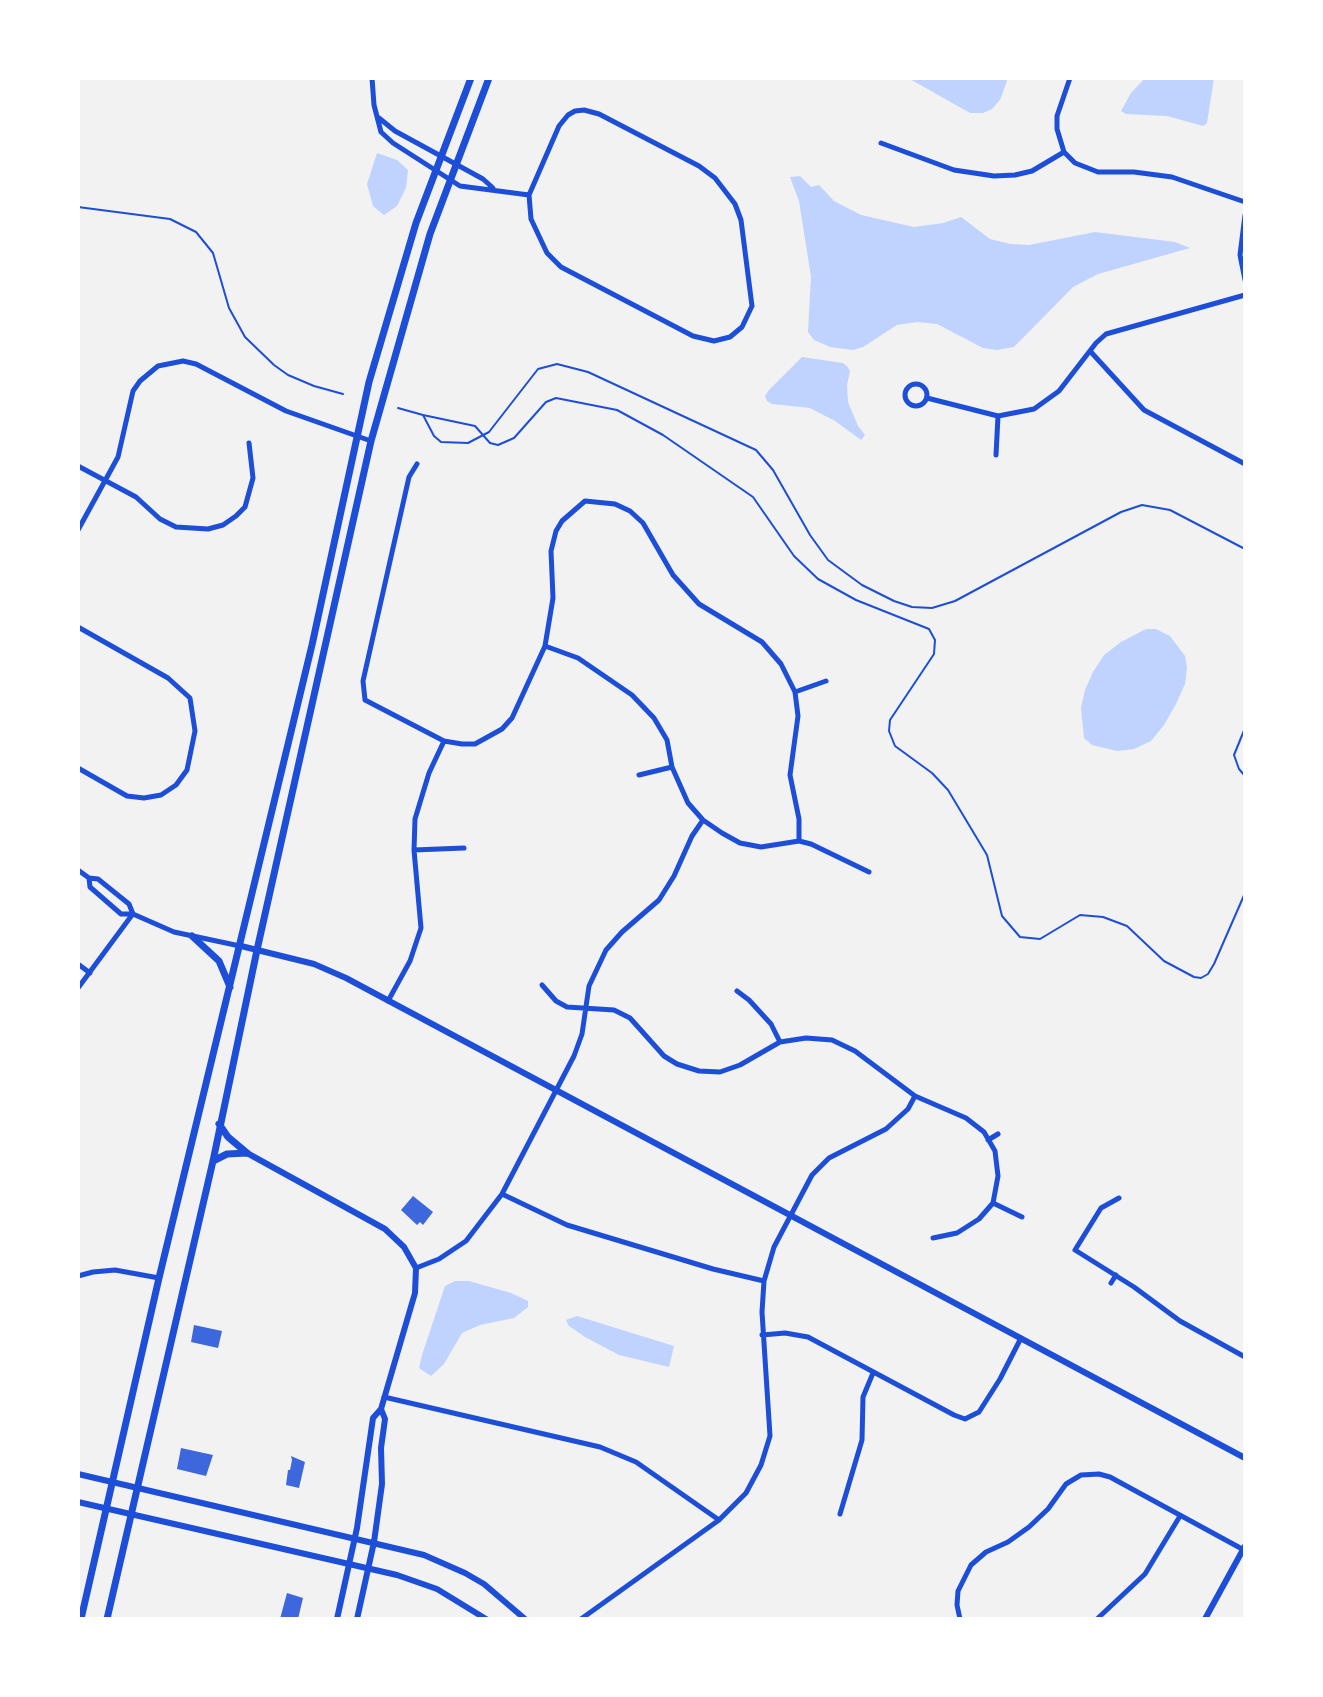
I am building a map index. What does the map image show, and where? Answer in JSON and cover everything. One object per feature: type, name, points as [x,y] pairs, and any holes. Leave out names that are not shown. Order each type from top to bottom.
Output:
[{"type":"main road","points":[[81,1619],[159,1278],[319,615],[386,316],[440,155],[471,78]]},
{"type":"main road","points":[[107,1619],[213,1161],[371,441],[399,337],[455,163],[489,78]]},
{"type":"main road","points":[[192,936],[219,961],[231,988]]},
{"type":"main road","points":[[219,1124],[228,1137],[247,1153]]},
{"type":"main road","points":[[213,1161],[227,1154],[247,1153]]},
{"type":"street","points":[[372,78],[377,116],[386,137],[460,186],[529,195]]},
{"type":"street","points":[[1070,78],[1057,116],[1064,152],[1075,163],[1098,172],[1134,172],[1172,177],[1245,202]]},
{"type":"street","points":[[575,111],[599,114],[699,166],[726,191],[741,220],[752,306],[746,321],[730,337],[714,341],[701,339],[561,267],[540,242],[531,219],[529,195],[553,137],[563,120],[575,111]]},
{"type":"street","points":[[377,116],[395,131],[483,179],[493,189]]},
{"type":"street","points":[[881,143],[946,168],[994,176],[1032,171],[1064,152]]},
{"type":"street","points":[[1245,215],[1240,242],[1245,280]]},
{"type":"street","points":[[927,398],[998,416],[1034,409],[1067,382],[1100,338],[1113,331],[1245,295]]},
{"type":"street","points":[[1090,351],[1144,410],[1245,464]]},
{"type":"street","points":[[78,530],[124,442],[133,391],[148,373],[169,363],[183,361],[196,364],[286,411],[371,441]]},
{"type":"street","points":[[918,384],[924,387],[927,398],[920,405],[913,405],[906,398],[906,391],[911,385],[918,384]]},
{"type":"street","points":[[996,455],[998,416]]},
{"type":"street","points":[[78,466],[136,497],[160,519],[176,527],[208,529],[223,525],[245,507],[253,478],[249,443]]},
{"type":"street","points":[[417,464],[409,477],[363,681],[363,695],[373,707],[444,741],[475,744],[502,729],[512,718],[545,646],[553,598],[553,542],[562,521],[585,501],[597,501],[630,511],[643,523],[683,588],[714,615],[762,642],[781,664],[795,692],[798,716],[790,775],[799,819],[799,841]]},
{"type":"street","points":[[78,627],[168,678],[190,698],[195,731],[187,770],[176,785],[161,795],[144,798],[127,796],[78,768]]},
{"type":"street","points":[[545,646],[578,658],[632,695],[654,718],[667,740],[672,767],[688,803],[703,820],[740,843],[761,847],[799,841],[823,848],[869,872]]},
{"type":"street","points":[[795,692],[826,681]]},
{"type":"street","points":[[388,1001],[410,961],[421,928],[414,850],[415,819],[429,773],[444,741]]},
{"type":"street","points":[[639,775],[672,767]]},
{"type":"street","points":[[416,1268],[439,1259],[466,1241],[502,1194],[558,1090],[582,1034],[589,986],[606,950],[659,900],[703,820]]},
{"type":"street","points":[[414,850],[464,848]]},
{"type":"street","points":[[78,870],[89,878],[98,879],[129,904],[133,914]]},
{"type":"street","points":[[89,878],[90,887],[121,914],[133,914],[165,929],[192,936],[314,964],[346,978],[1245,1458]]},
{"type":"street","points":[[78,988],[133,914]]},
{"type":"street","points":[[78,964],[90,973]]},
{"type":"street","points":[[542,985],[556,1001],[567,1007],[614,1010],[630,1018],[664,1056],[699,1071],[720,1072],[740,1065],[780,1042],[806,1038],[832,1040],[855,1051],[915,1096],[977,1125],[995,1151],[998,1176],[993,1203],[979,1219],[957,1233],[933,1238]]},
{"type":"street","points":[[737,991],[771,1024],[780,1042]]},
{"type":"street","points":[[581,1619],[719,1520],[746,1493],[761,1465],[770,1436],[762,1335],[764,1281],[774,1247],[812,1175],[829,1158],[886,1129],[908,1109],[915,1096]]},
{"type":"street","points":[[988,1140],[998,1134]]},
{"type":"street","points":[[247,1153],[385,1229],[404,1247],[416,1268],[415,1293],[381,1409],[373,1418],[355,1538],[337,1619]]},
{"type":"street","points":[[502,1194],[567,1225],[713,1269],[764,1281]]},
{"type":"street","points":[[1119,1198],[1101,1208],[1075,1250],[1180,1321],[1245,1357]]},
{"type":"street","points":[[993,1203],[1022,1217]]},
{"type":"street","points":[[78,1276],[115,1270],[159,1278]]},
{"type":"street","points":[[1111,1283],[1116,1275]]},
{"type":"street","points":[[762,1335],[801,1334],[954,1415],[971,1418],[979,1412],[1000,1379],[1021,1338]]},
{"type":"street","points":[[840,1514],[862,1440],[863,1397],[873,1373]]},
{"type":"street","points":[[384,1397],[600,1447],[636,1462],[719,1520]]},
{"type":"street","points":[[357,1619],[374,1542],[382,1484],[381,1448],[385,1419],[381,1409]]},
{"type":"street","points":[[78,1474],[424,1555],[465,1573],[500,1595],[525,1619]]},
{"type":"street","points":[[960,1619],[958,1591],[971,1565],[986,1552],[1029,1527],[1073,1479],[1089,1474],[1110,1477],[1244,1549],[1205,1619]]},
{"type":"street","points":[[78,1502],[369,1568],[437,1589],[486,1619]]},
{"type":"street","points":[[1097,1619],[1145,1574],[1180,1516]]},
{"type":"path","points":[[78,207],[170,219],[196,232],[212,249],[229,308],[245,337],[288,375],[343,394]]},
{"type":"path","points":[[423,415],[434,436],[444,443],[468,443],[484,436],[538,369],[557,364],[588,372],[756,450],[773,470],[828,560],[862,585],[912,607],[932,608],[955,601],[1121,512],[1142,505],[1170,510],[1245,549]]},
{"type":"path","points":[[398,408],[475,426],[494,444],[506,443],[546,402],[556,398],[617,410],[663,435],[753,497],[794,556],[818,579],[856,600],[929,629],[935,640],[934,654],[890,720],[889,731],[895,746],[932,773],[948,790],[987,855],[1002,916],[1020,937],[1040,939],[1080,915],[1103,917],[1127,926],[1164,961],[1201,978],[1208,974],[1214,964],[1245,893]]},
{"type":"path","points":[[1245,728],[1234,755],[1237,766],[1245,776]]},
{"type":"water","points":[[908,78],[1006,78],[1007,81],[1000,100],[992,109],[970,113]]},
{"type":"water","points":[[1145,78],[1214,78],[1207,123],[1203,126],[1167,116],[1126,114],[1121,111],[1131,93]]},
{"type":"water","points":[[377,153],[397,160],[408,170],[406,188],[397,206],[384,215],[373,206],[367,184]]},
{"type":"water","points":[[800,176],[811,187],[819,185],[834,201],[861,215],[914,227],[961,217],[990,239],[1010,244],[1029,245],[1095,232],[1175,242],[1190,248],[1098,274],[1073,287],[1014,347],[997,350],[983,348],[937,324],[917,322],[897,325],[853,350],[830,347],[814,340],[808,332],[811,277],[799,201],[790,177]]},
{"type":"water","points":[[802,357],[847,366],[850,371],[848,402],[865,435],[861,440],[810,408],[767,401],[765,396],[769,390]]},
{"type":"water","points":[[1146,629],[1156,629],[1170,636],[1185,656],[1185,684],[1176,704],[1151,741],[1134,749],[1117,751],[1092,745],[1084,738],[1081,708],[1093,672],[1104,655]]},
{"type":"water","points":[[455,1281],[469,1281],[511,1293],[528,1301],[528,1307],[514,1318],[480,1325],[462,1333],[444,1364],[431,1376],[419,1368],[422,1355],[445,1286]]},
{"type":"water","points":[[577,1316],[674,1346],[669,1367],[619,1355],[585,1337],[569,1326],[566,1320]]},
{"type":"building","points":[[413,1196],[433,1212],[423,1225],[420,1222],[417,1225],[401,1210]]},
{"type":"building","points":[[194,1325],[222,1331],[218,1348],[191,1342]]},
{"type":"building","points":[[181,1448],[213,1455],[206,1476],[177,1469]]},
{"type":"building","points":[[291,1456],[305,1462],[299,1488],[286,1485]]},
{"type":"building","points":[[287,1593],[303,1598],[298,1619],[280,1619]]}]
